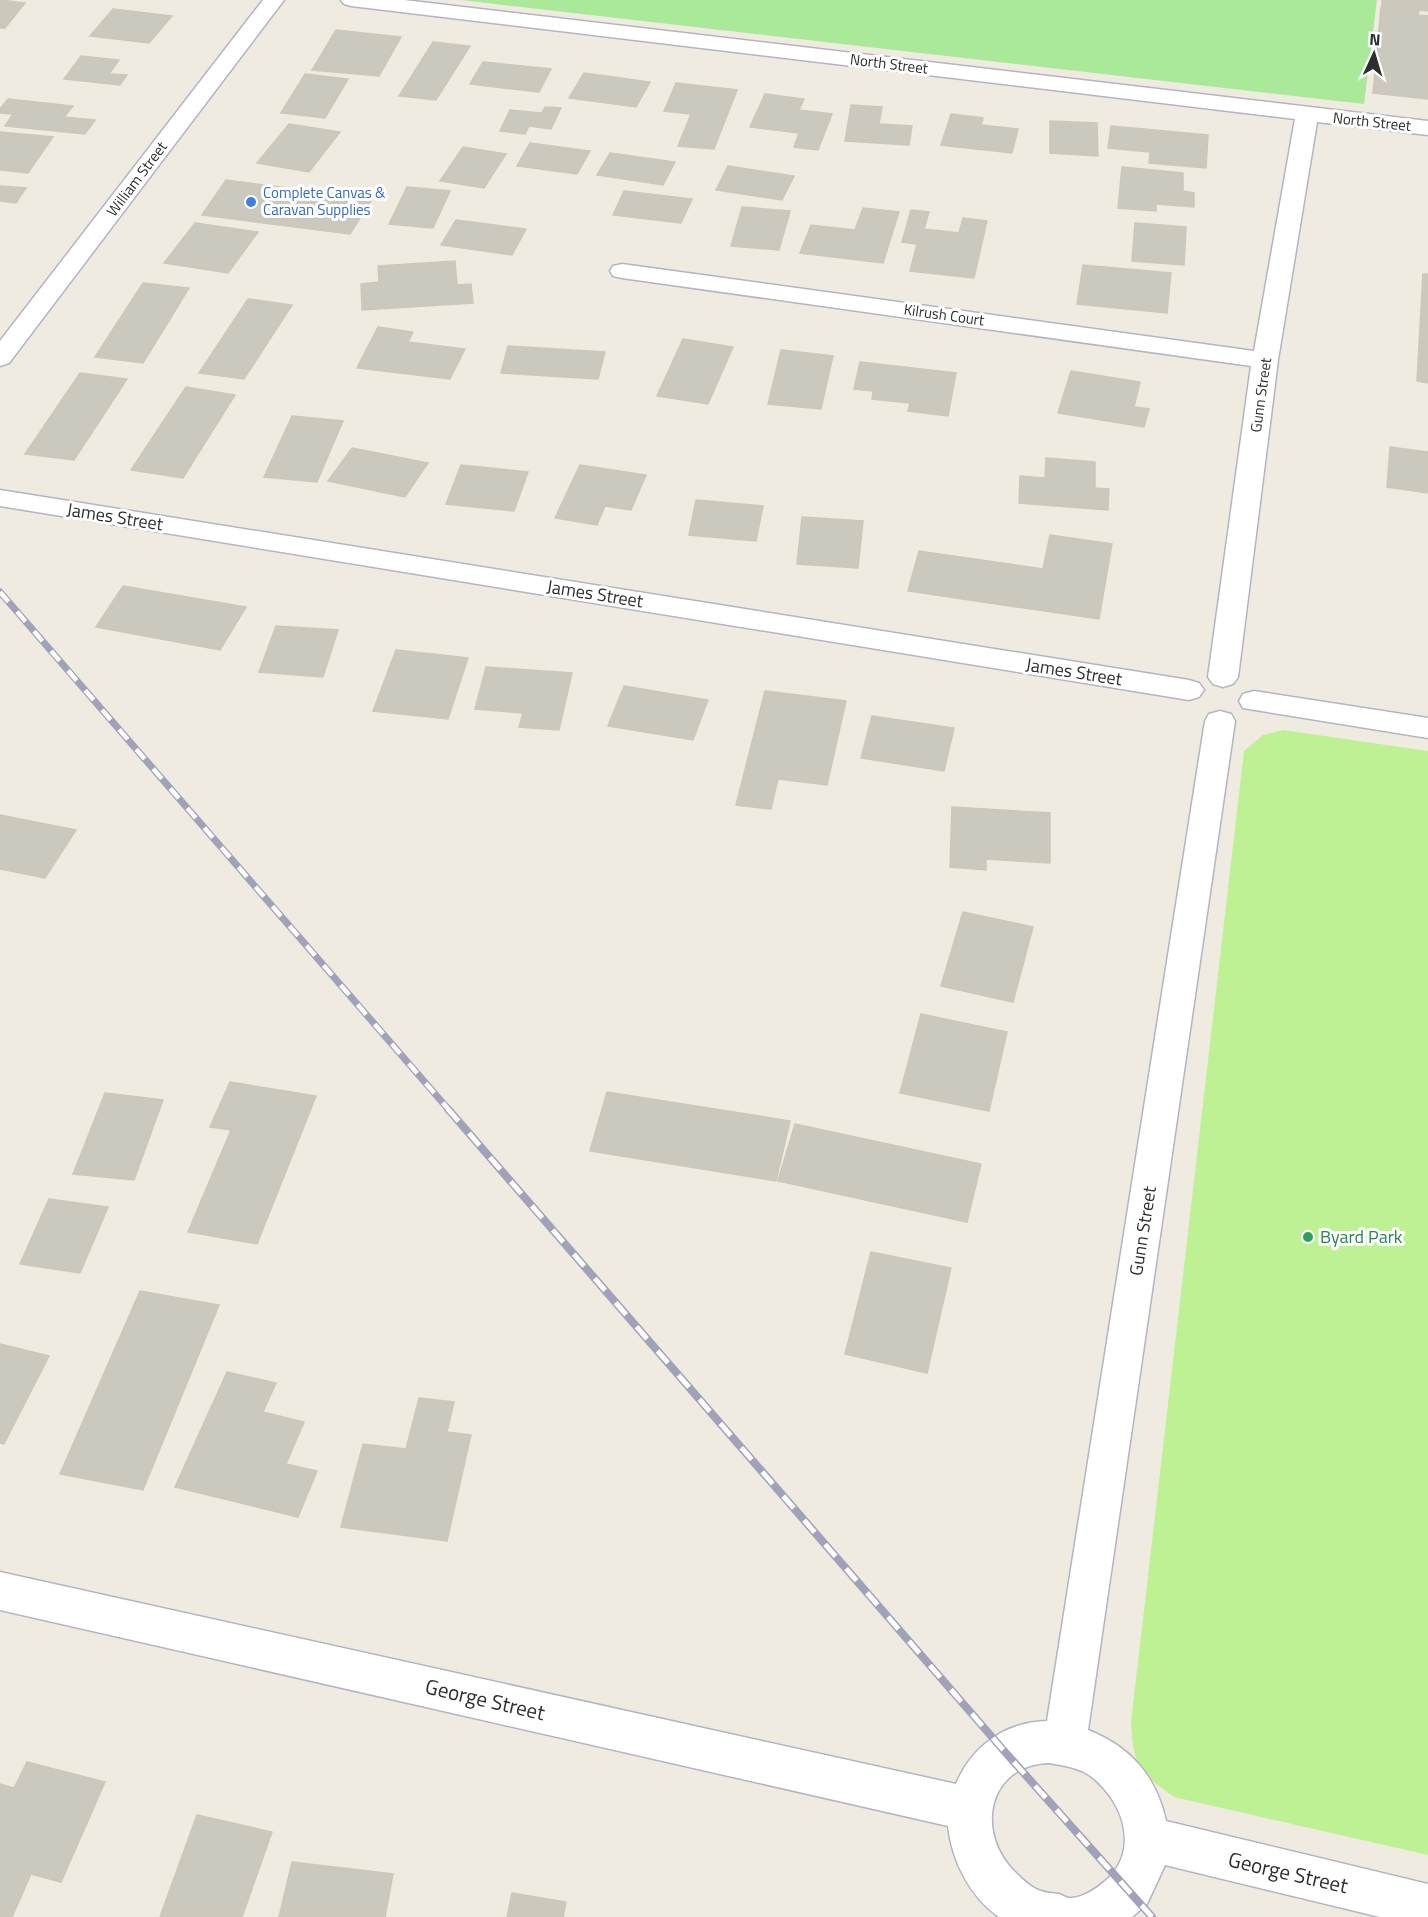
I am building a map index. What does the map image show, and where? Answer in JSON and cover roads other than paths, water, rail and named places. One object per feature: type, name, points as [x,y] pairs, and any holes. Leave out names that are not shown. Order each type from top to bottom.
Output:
[{"type":"street","name":"William Street","points":[[0,358],[274,0]]},
{"type":"street","name":"North Street","points":[[351,0],[1428,128]]},
{"type":"street","name":"Gunn Street","points":[[1222,677],[1265,360],[1307,114]]},
{"type":"street","name":"Kilrush Court","points":[[622,271],[1265,360]]},
{"type":"street","name":"James Street","points":[[0,498],[1189,690]]},
{"type":"street","points":[[1222,677],[1244,685],[1250,691],[1254,701],[1247,715],[1232,721],[1220,721],[1209,718],[1192,707],[1188,698],[1189,690],[1202,680],[1222,677]]},
{"type":"street","points":[[1254,701],[1428,728]]},
{"type":"street","name":"Gunn Street","points":[[1065,1742],[1220,721]]},
{"type":"street","name":"George Street","points":[[0,1591],[969,1809]]},
{"type":"street","points":[[1036,1914],[998,1889],[979,1863],[969,1828],[969,1809],[971,1798],[984,1772],[1005,1752],[1033,1742],[1065,1742],[1094,1752],[1120,1771],[1138,1798],[1147,1828],[1141,1869],[1129,1890],[1106,1909],[1081,1917]]},
{"type":"street","name":"George Street","points":[[1147,1839],[1428,1906]]},
{"type":"railway","points":[[0,592],[449,1110]]},
{"type":"railway","points":[[448,1109],[1005,1752],[1152,1917]]},
{"type":"place","name":"Complete Canvas & Caravan Supplies","points":[[251,202]]},
{"type":"place","name":"Byard Park","points":[[1308,1237]]}]
